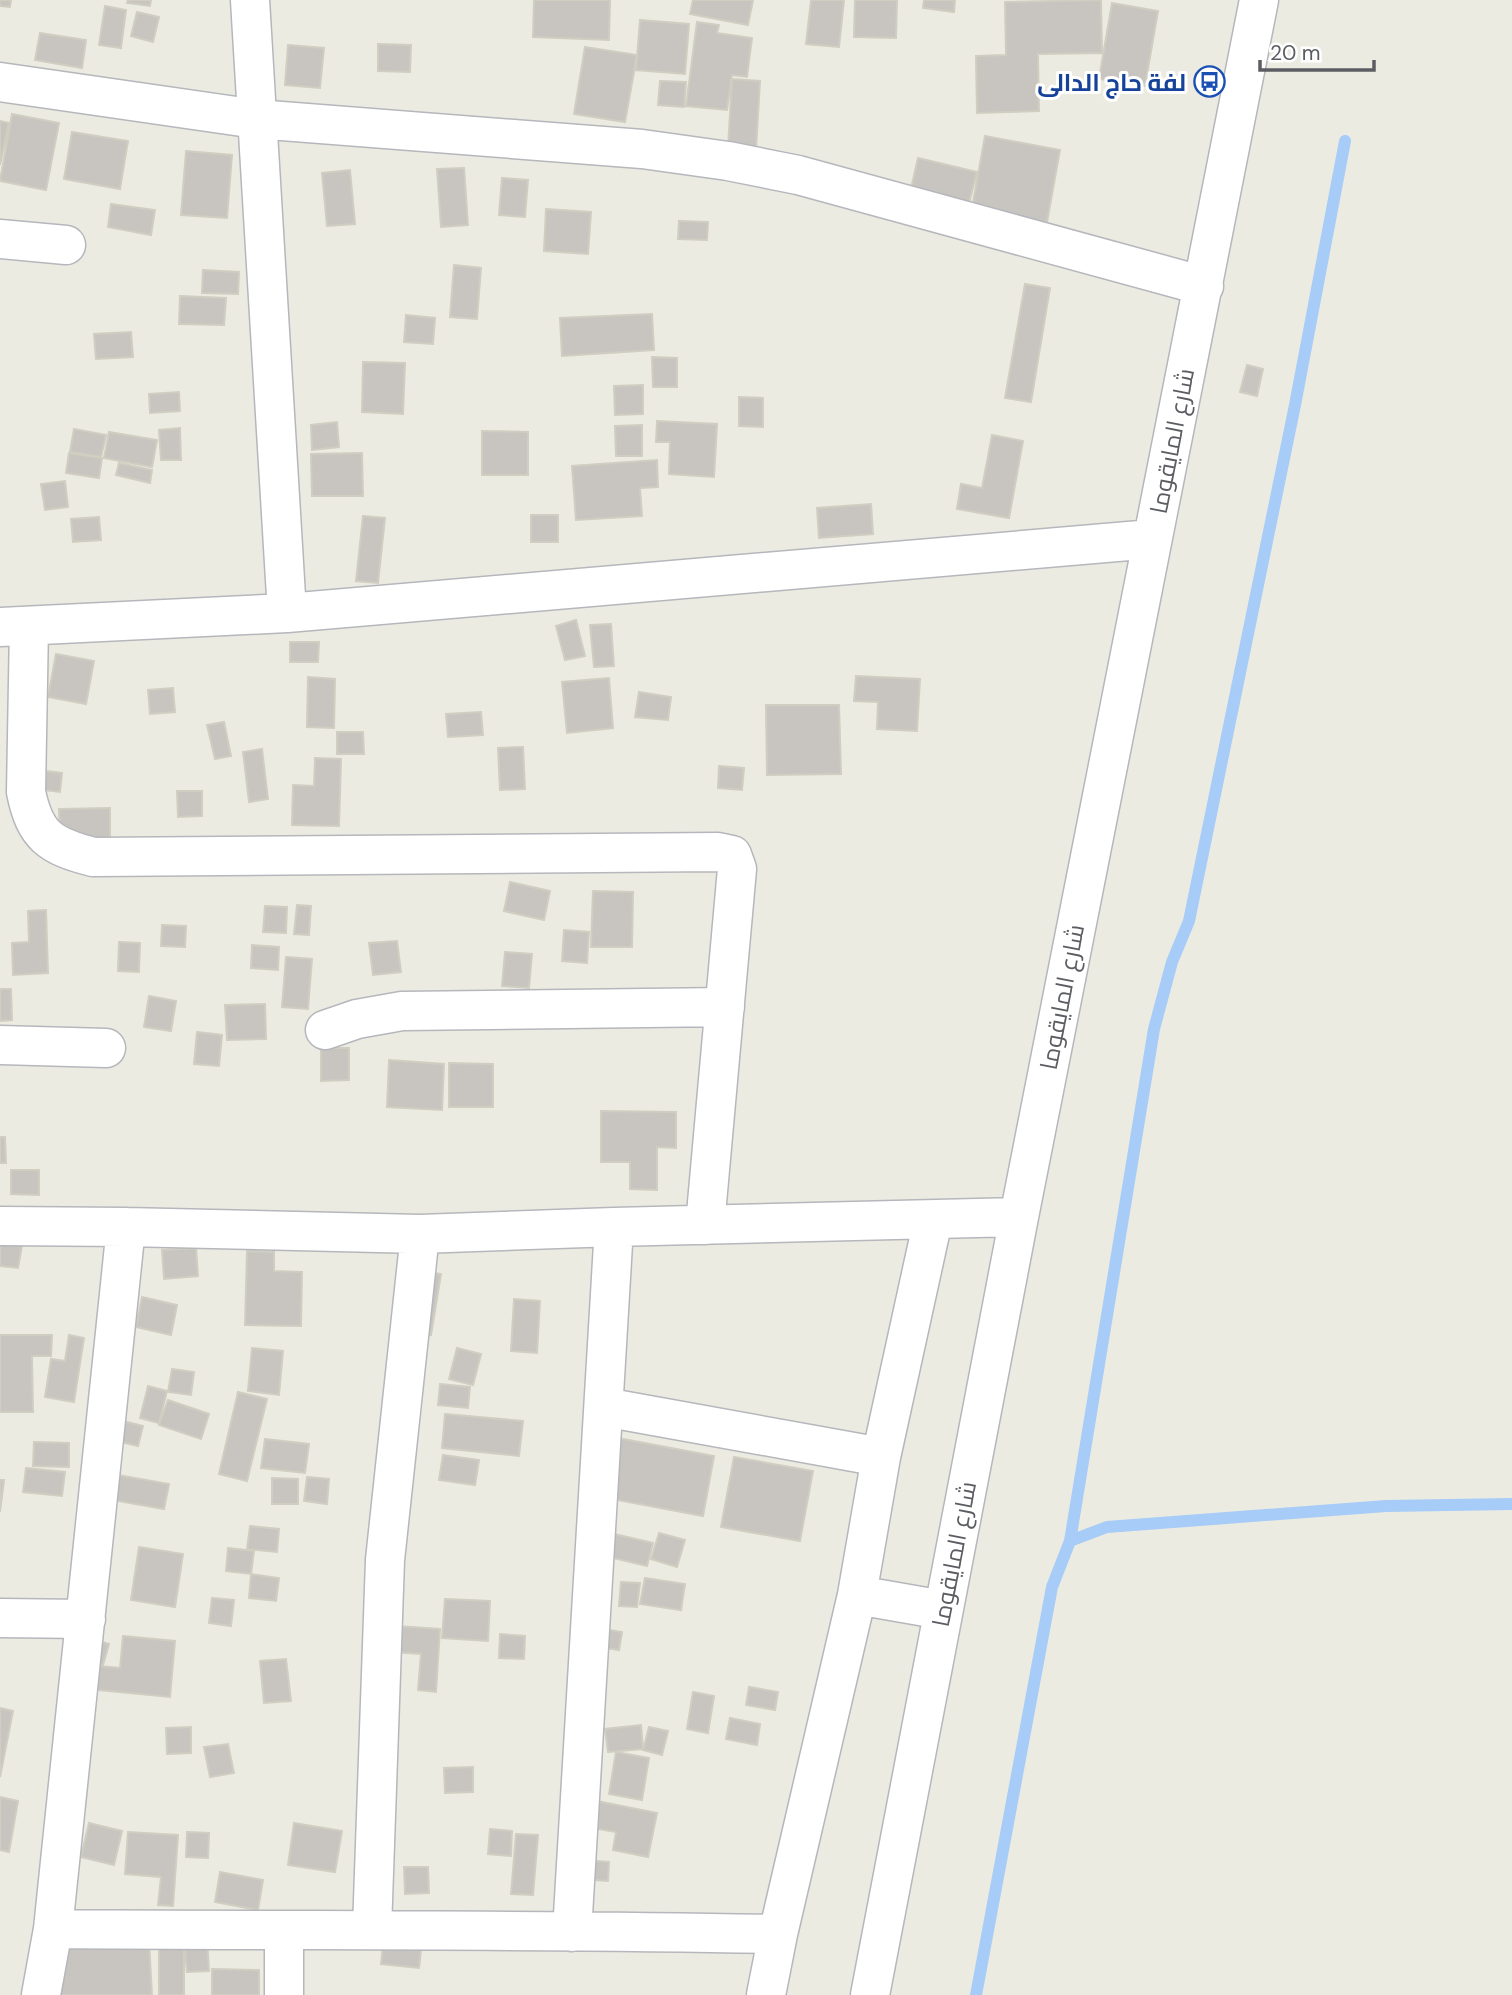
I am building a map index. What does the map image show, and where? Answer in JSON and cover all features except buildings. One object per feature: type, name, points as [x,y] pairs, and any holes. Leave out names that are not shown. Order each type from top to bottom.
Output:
[{"type":"street","points":[[250,0],[287,613]]},
{"type":"street","name":"شارع المايقوما","points":[[870,1995],[1019,1217],[1203,286],[1256,0]]},
{"type":"street","points":[[0,82],[256,119],[642,149],[728,161],[798,175],[1203,286]]},
{"type":"street","points":[[0,239],[66,245]]},
{"type":"street","points":[[705,1225],[737,869],[732,855],[718,852],[93,857],[71,851],[51,843],[37,828],[31,813],[26,792],[15,627],[287,613],[1152,539]]},
{"type":"street","points":[[325,1030],[358,1019],[402,1011],[725,1007]]},
{"type":"street","points":[[0,1045],[106,1048]]},
{"type":"street","points":[[0,1226],[420,1234],[1019,1217]]},
{"type":"street","points":[[766,1995],[857,1595],[881,1457],[933,1220]]},
{"type":"street","points":[[41,1995],[53,1929],[126,1227]]},
{"type":"street","points":[[572,1932],[614,1227]]},
{"type":"street","points":[[372,1929],[386,1560],[420,1234]]},
{"type":"street","points":[[604,1407],[881,1457]]},
{"type":"street","points":[[857,1595],[943,1610]]},
{"type":"street","points":[[0,1618],[86,1619]]},
{"type":"street","points":[[53,1929],[372,1929],[778,1934]]},
{"type":"street","points":[[284,1931],[284,1995]]},
{"type":"waterway","points":[[1070,1541],[1154,1029],[1172,962],[1189,921],[1295,405],[1345,141]]},
{"type":"waterway","points":[[976,1995],[1052,1587],[1070,1541],[1107,1527],[1386,1506],[1512,1504]]},
{"type":"place","name":"لفة حاج الدالى","points":[[1209,82]]}]
